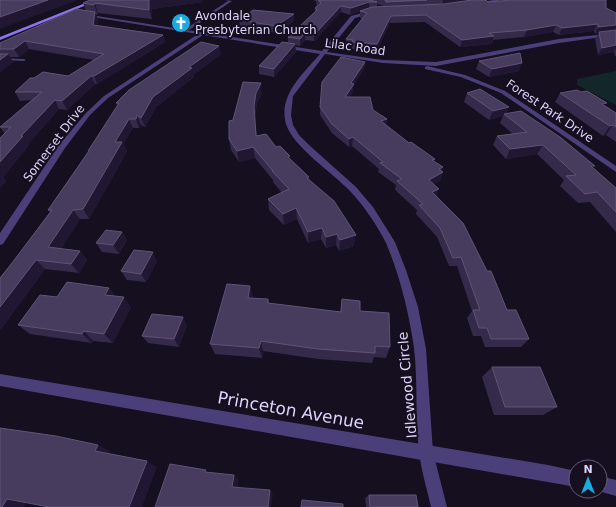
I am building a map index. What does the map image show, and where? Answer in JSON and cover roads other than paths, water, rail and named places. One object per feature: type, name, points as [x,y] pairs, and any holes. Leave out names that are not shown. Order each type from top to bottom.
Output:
[{"type":"main road","points":[[0,39],[97,0]]},
{"type":"street","points":[[464,5],[501,0]]},
{"type":"street","name":"Idlewood Circle","points":[[378,7],[353,17],[301,80],[290,96],[288,106],[289,120],[296,136],[306,147],[353,189],[370,209],[390,242],[401,270],[412,307],[420,349],[426,452],[439,507]]},
{"type":"street","name":"Lilac Road","points":[[67,12],[324,53],[402,64],[422,65],[436,64],[559,41],[616,34]]},
{"type":"street","name":"Somerset Drive","points":[[0,240],[62,147],[88,114],[106,97],[202,34]]},
{"type":"street","name":"Forest Park Drive","points":[[422,65],[437,71],[476,80],[503,92],[616,170]]},
{"type":"street","name":"Princeton Avenue","points":[[0,380],[568,478]]},
{"type":"lane","points":[[185,31],[231,1],[226,0]]},
{"type":"lane","points":[[0,59],[24,60]]},
{"type":"place","name":"Avondale Presbyterian Church","points":[[181,23]]}]
